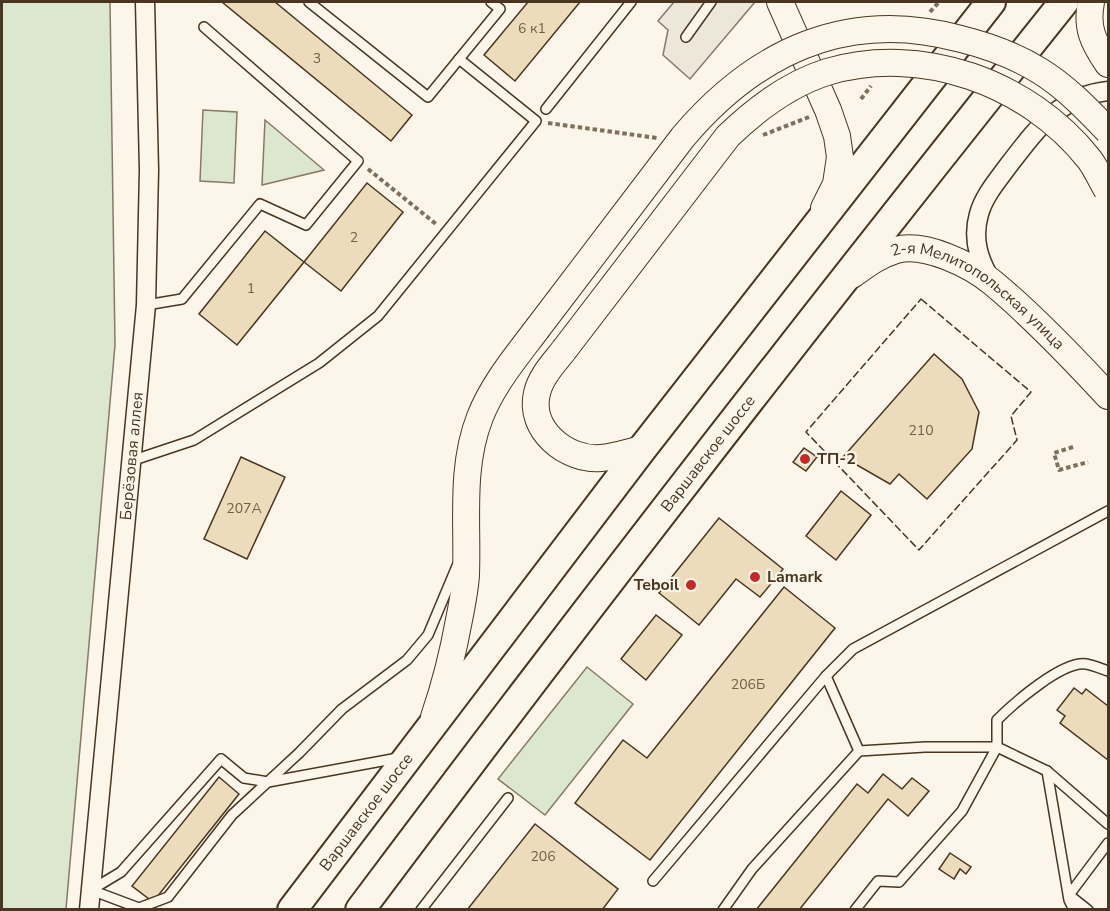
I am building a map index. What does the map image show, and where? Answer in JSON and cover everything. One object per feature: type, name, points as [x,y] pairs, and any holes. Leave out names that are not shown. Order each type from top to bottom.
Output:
[{"type":"main road","name":"Варшавское шоссе","points":[[292,909],[642,449],[991,2]]},
{"type":"main road","name":"Варшавское шоссе","points":[[360,909],[489,737],[835,289],[1064,2]]},
{"type":"street","name":"Берёзовая аллея","points":[[89,909],[146,305],[149,170],[145,2]]},
{"type":"street","points":[[780,2],[828,110],[837,136],[840,157],[836,184],[816,226]]},
{"type":"street","points":[[1091,2],[1089,16],[1093,39],[1108,64]]},
{"type":"street","points":[[431,728],[453,651],[466,576],[466,482],[469,460],[480,419],[500,380],[537,329],[683,137],[724,93],[752,72],[784,53],[814,41],[844,33],[874,29],[911,29],[982,44],[1013,57],[1041,72],[1066,90],[1108,131]]},
{"type":"street","points":[[642,449],[611,457],[591,458],[578,456],[561,448],[546,432],[536,408],[536,395],[546,374],[728,136],[746,118],[799,83],[825,73],[877,63],[908,62],[940,67],[999,87],[1023,100],[1068,137],[1089,159],[1108,192]]},
{"type":"street","points":[[992,282],[979,257],[976,231],[979,213],[989,191],[1042,123],[1068,103],[1088,94],[1108,91]]},
{"type":"street","name":"2-я Мелитопольская улица","points":[[835,289],[872,260],[897,249],[917,249],[937,253],[964,264],[992,282],[1074,360],[1108,396]]},
{"type":"lane","points":[[309,2],[428,97],[503,5],[491,2]]},
{"type":"lane","points":[[546,109],[631,2]]},
{"type":"lane","points":[[686,37],[711,2]]},
{"type":"lane","points":[[146,305],[183,299],[260,204],[306,225],[358,160],[204,27]]},
{"type":"lane","points":[[131,461],[194,440],[319,363],[378,316],[536,121],[459,59]]},
{"type":"lane","points":[[653,881],[826,676],[853,649],[1108,511]]},
{"type":"lane","points":[[157,909],[232,815],[342,709],[407,660],[428,635],[466,544]]},
{"type":"lane","points":[[855,909],[878,881],[898,882],[962,811],[998,747],[997,720],[1016,701],[1069,666],[1086,664],[1108,671]]},
{"type":"lane","points":[[826,676],[859,751]]},
{"type":"lane","points":[[723,909],[752,870],[859,751],[925,747],[998,747],[1047,771],[1108,824]]},
{"type":"lane","points":[[91,891],[121,872],[221,759],[244,778],[268,782],[410,756]]},
{"type":"lane","points":[[1047,771],[1068,895],[1074,909]]},
{"type":"lane","points":[[421,909],[508,798]]},
{"type":"lane","points":[[1068,895],[1108,843]]},
{"type":"lane","points":[[91,891],[139,908],[168,897]]},
{"type":"lane","points":[[1068,895],[1088,909]]},
{"type":"path","points":[[358,160],[446,232]]},
{"type":"path","points":[[1073,447],[1054,453],[1059,470],[1088,462]]},
{"type":"green space","points":[[2,2],[110,2],[115,345],[66,909],[2,909]]},
{"type":"green space","points":[[203,110],[237,112],[234,183],[200,181]]},
{"type":"green space","points":[[265,120],[324,170],[262,185]]},
{"type":"green space","points":[[587,667],[633,704],[545,815],[498,779]]},
{"type":"shaded area","points":[[674,2],[755,2],[690,79],[663,55],[668,30],[658,21]]},
{"type":"building","points":[[222,2],[275,2],[412,115],[391,141]]},
{"type":"building","points":[[528,2],[580,2],[515,81],[484,55]]},
{"type":"building","points":[[367,183],[403,212],[341,291],[304,262]]},
{"type":"building","points":[[265,231],[304,262],[237,345],[199,314]]},
{"type":"building","points":[[934,354],[962,379],[979,412],[972,449],[927,499],[899,474],[890,484],[843,457]]},
{"type":"building","name":"ТП-2","points":[[804,448],[817,457],[806,471],[793,462]]},
{"type":"building","points":[[241,457],[285,477],[247,559],[204,539]]},
{"type":"building","points":[[841,491],[871,515],[836,560],[806,536]]},
{"type":"building","points":[[719,518],[783,569],[760,597],[736,579],[699,625],[659,593]]},
{"type":"building","points":[[784,587],[835,628],[650,860],[575,803],[623,740],[647,758]]},
{"type":"building","points":[[656,615],[682,635],[646,680],[621,659]]},
{"type":"building","points":[[1074,688],[1082,694],[1086,689],[1108,706],[1108,760],[1060,723],[1065,716],[1057,710]]},
{"type":"building","points":[[883,774],[902,789],[912,778],[929,791],[908,816],[888,799],[799,910],[756,910],[857,784],[868,793]]},
{"type":"building","points":[[219,777],[239,794],[153,902],[132,886]]},
{"type":"building","points":[[535,824],[618,889],[602,910],[467,910]]},
{"type":"building","points":[[950,853],[971,867],[966,874],[960,869],[954,879],[939,869]]},
{"type":"fence","points":[[921,299],[1031,392],[1011,416],[1017,440],[919,550],[806,432],[921,299]]},
{"type":"place","name":"ТП-2","points":[[805,459]]},
{"type":"place","name":"Lamark","points":[[755,577]]},
{"type":"place","name":"Teboil","points":[[691,585]]}]
